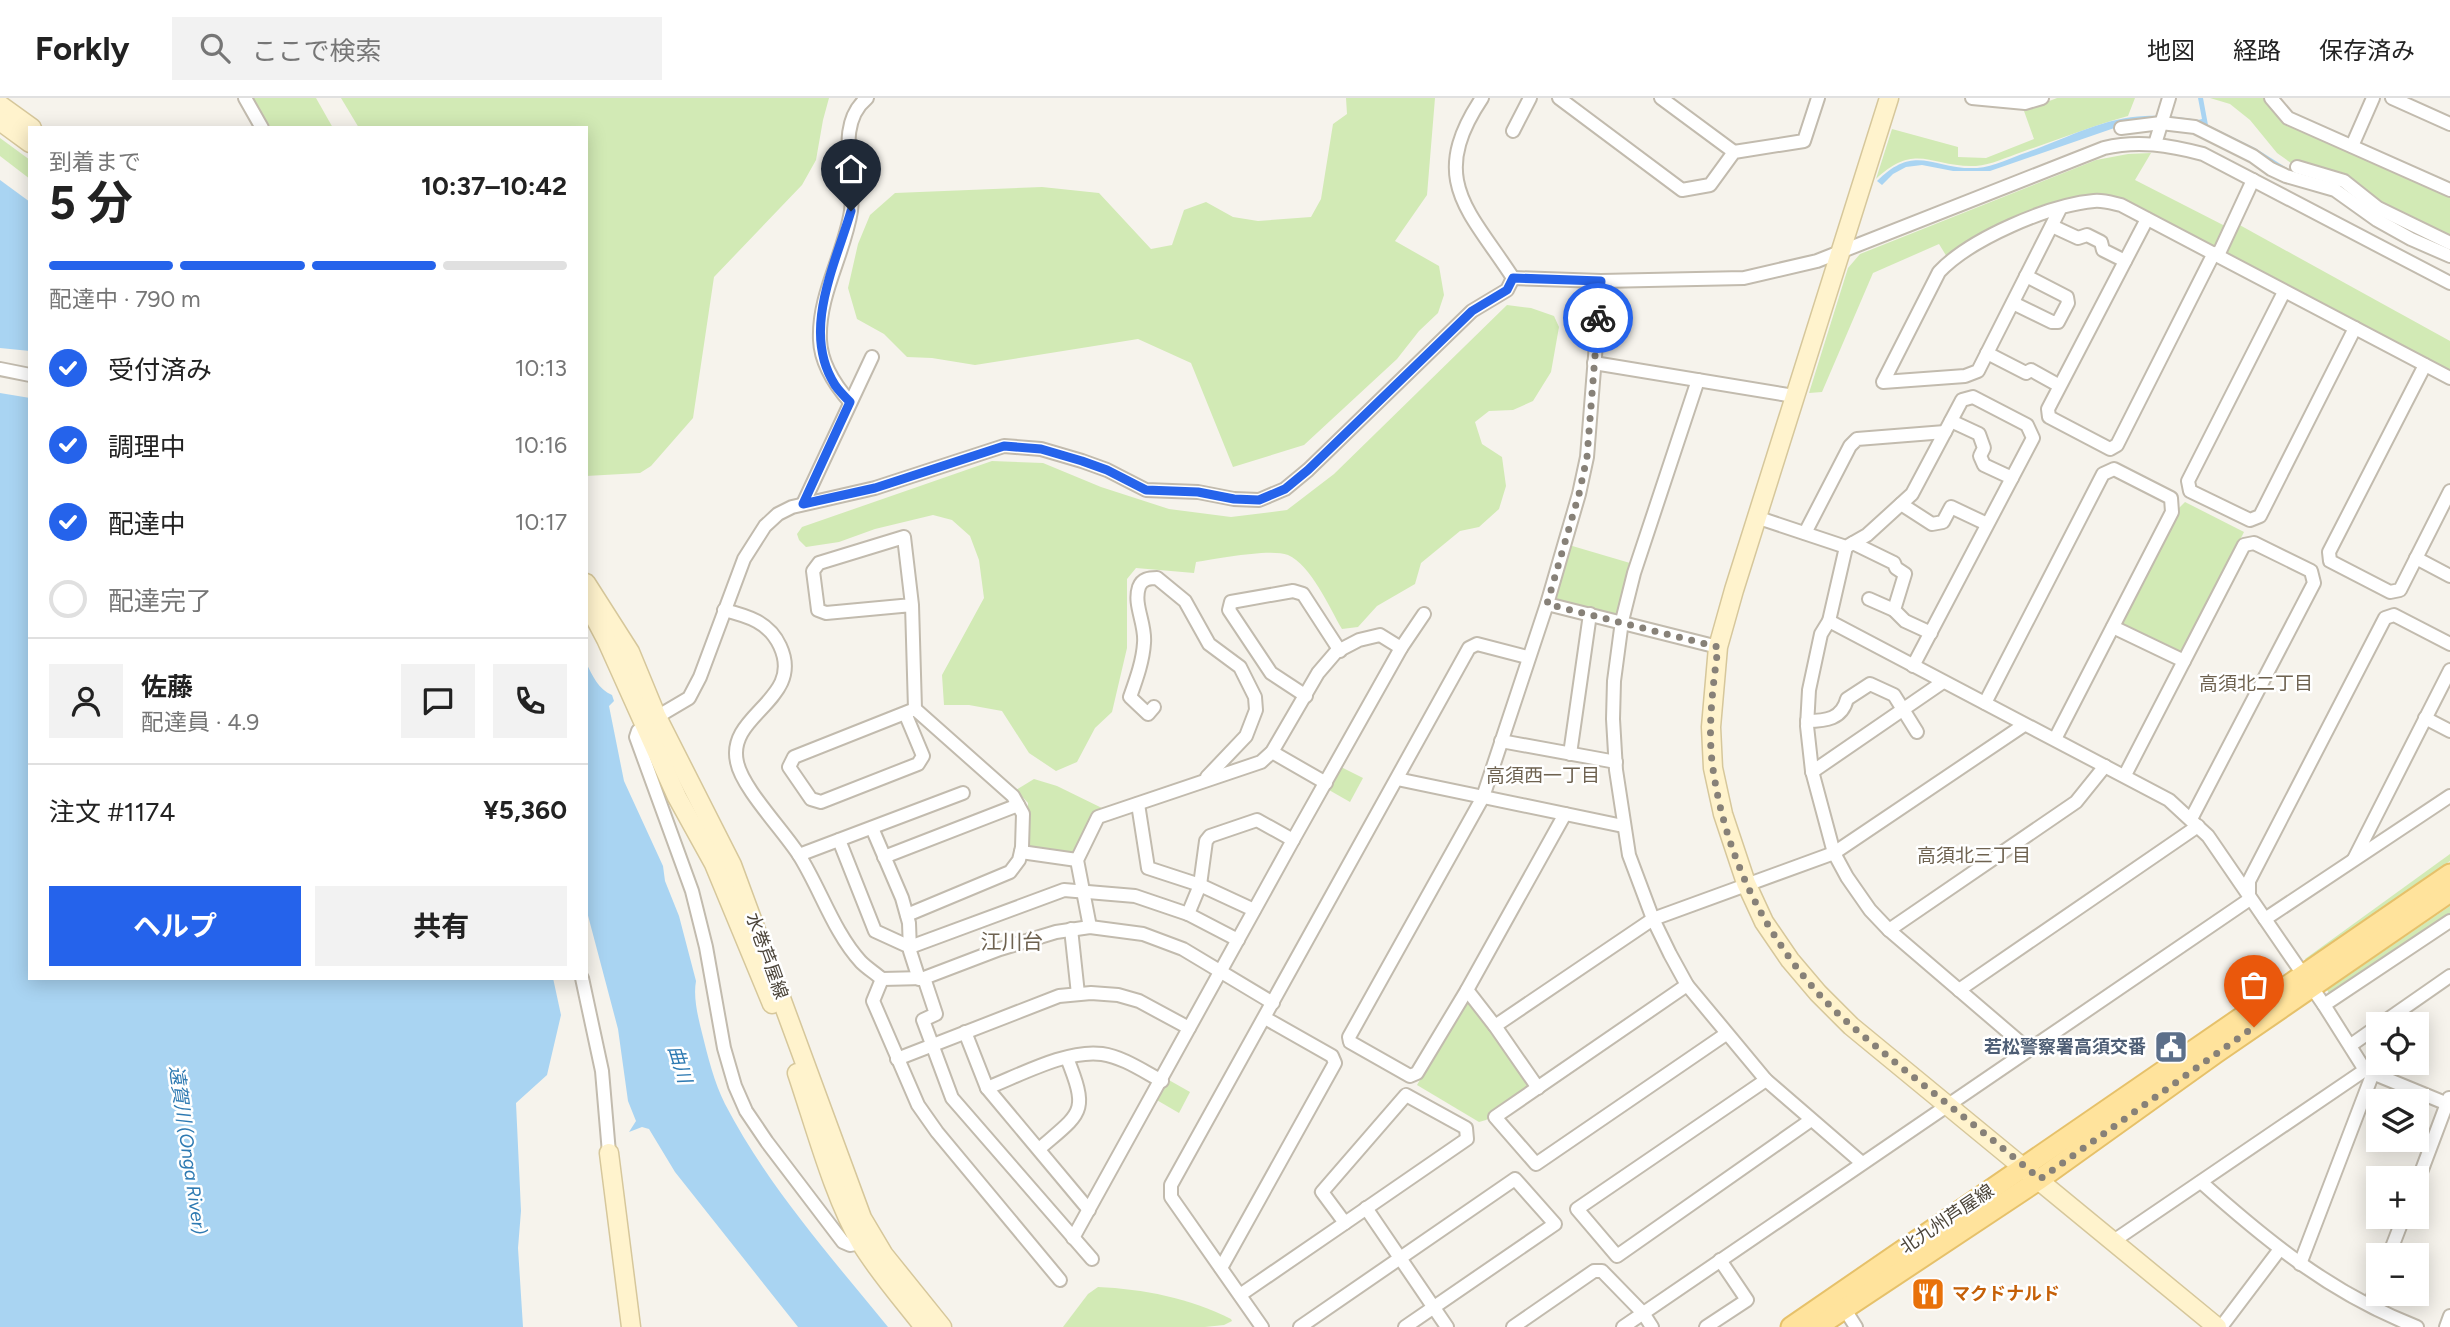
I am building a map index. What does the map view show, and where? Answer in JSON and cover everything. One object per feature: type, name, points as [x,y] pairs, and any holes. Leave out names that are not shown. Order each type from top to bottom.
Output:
[{"type":"main road","points":[[1889,98],[1756,517],[1718,647],[1712,696],[1713,768],[1723,814],[1746,883],[1765,922],[1790,960],[1818,993],[1851,1026],[2219,1327]]},
{"type":"main road","points":[[0,105],[29,126]]},
{"type":"main road","points":[[0,121],[28,142]]},
{"type":"main road","name":"水巻芦屋線","points":[[588,586],[630,652],[677,797],[714,864],[752,952],[782,1029],[841,1199],[861,1243],[924,1327]]},
{"type":"main road","name":"水巻芦屋線","points":[[588,605],[732,865],[862,1218],[884,1255],[942,1327]]},
{"type":"main road","name":"北九州芦屋線","points":[[1791,1327],[1840,1302],[2032,1173],[2307,981],[2450,874]]},
{"type":"main road","name":"北九州芦屋線","points":[[2307,981],[2450,892]]},
{"type":"main road","points":[[609,1153],[631,1327]]},
{"type":"main road","name":"北九州芦屋線","points":[[1817,1327],[1840,1302]]},
{"type":"street","points":[[245,98],[261,126]]},
{"type":"street","points":[[850,402],[835,385],[823,355],[820,342],[821,312],[851,211],[852,183],[848,158],[850,131],[858,110],[867,98]]},
{"type":"street","points":[[1482,98],[1462,132],[1455,178],[1469,216],[1513,278]]},
{"type":"street","points":[[1513,131],[1530,98]]},
{"type":"street","points":[[1559,98],[1682,190],[1710,185],[1734,152]]},
{"type":"street","points":[[1661,98],[1734,152],[1804,142],[1818,98]]},
{"type":"street","points":[[1972,98],[2025,103],[2041,98]]},
{"type":"street","points":[[2155,144],[2169,98]]},
{"type":"street","points":[[2270,98],[2288,118],[2450,190]]},
{"type":"street","points":[[2352,146],[2373,98]]},
{"type":"street","points":[[2392,98],[2450,124]]},
{"type":"street","points":[[2121,128],[2161,123],[2195,127],[2286,176],[2330,187],[2377,220],[2450,256]]},
{"type":"street","points":[[1513,278],[1601,281],[1744,278],[1817,261],[2104,148],[2120,144],[2155,144],[2203,154],[2450,283]]},
{"type":"street","points":[[2297,167],[2344,181],[2378,208],[2450,243]]},
{"type":"street","points":[[2147,219],[2048,409],[2049,417],[2110,449],[2117,445],[2213,255],[2220,251],[2253,180]]},
{"type":"street","points":[[2060,209],[1978,371],[1965,376],[1883,382],[1939,272],[1949,261],[2016,224],[2060,209],[2098,201],[2121,205],[2450,378]]},
{"type":"street","points":[[2052,226],[2078,238],[2087,235],[2101,242],[2103,250],[2124,261]]},
{"type":"street","points":[[2013,303],[2052,322],[2059,322],[2068,303],[2067,297],[2026,276]]},
{"type":"street","points":[[861,1243],[850,1245],[843,1242],[766,1142],[746,1111],[735,1086],[724,1048],[706,947],[692,891],[636,737],[638,731],[651,721],[689,698],[700,677],[744,559],[756,538],[778,514],[803,504],[875,488],[1004,446],[1041,449],[1082,461],[1107,470],[1146,490],[1198,492],[1234,499],[1259,500],[1285,489],[1308,470],[1472,311],[1507,290],[1513,278]]},
{"type":"street","points":[[1564,814],[1467,990],[1417,1073],[1410,1076],[1350,1042],[1349,1037],[1483,797],[1527,657],[1547,604],[1587,457],[1601,281]]},
{"type":"street","points":[[2284,292],[2188,481],[2190,491],[2250,520],[2260,516],[2355,328]]},
{"type":"street","points":[[1987,353],[2026,373],[2031,370],[2059,386]]},
{"type":"street","points":[[803,504],[872,357]]},
{"type":"street","points":[[1594,363],[1794,396]]},
{"type":"street","points":[[2425,365],[2329,552],[2330,561],[2390,592],[2400,590],[2450,491]]},
{"type":"street","points":[[0,369],[28,375]]},
{"type":"street","points":[[1698,380],[1634,573],[1622,621],[1614,681],[1613,719],[1623,826],[1629,855],[1653,919],[1687,985],[1766,1080],[1862,1163]]},
{"type":"street","points":[[1913,666],[2033,438],[2027,425],[1973,397],[1962,400],[1912,494],[1867,535],[1850,545],[1829,621],[1821,634],[1809,690],[1807,721],[1812,772],[1834,853],[1847,877],[1870,910],[1889,930],[2028,1049]]},
{"type":"street","points":[[1805,533],[1850,446],[1857,439],[1948,426],[1979,434],[1984,448],[1980,456],[1984,465],[2011,478]]},
{"type":"street","points":[[1984,703],[2103,474],[2114,469],[2171,498],[2172,512],[2055,739]]},
{"type":"street","points":[[1901,504],[1932,524],[1943,522],[1951,507],[1987,524]]},
{"type":"street","points":[[1756,517],[1850,545],[1894,563],[1905,575],[1894,610]]},
{"type":"street","points":[[910,711],[794,757],[789,767],[811,799],[821,802],[918,764],[923,756],[910,711],[912,605],[904,537],[819,563],[813,571],[818,610],[826,613],[912,605]]},
{"type":"street","points":[[1959,990],[2194,822],[2314,583],[2311,572],[2254,543],[2244,545],[2125,775]]},
{"type":"street","points":[[2416,558],[2450,576]]},
{"type":"street","points":[[1154,707],[1148,714],[1130,697],[1144,643],[1143,621],[1137,600],[1138,589],[1141,582],[1148,578],[1157,578],[1185,601],[1209,644],[1240,667],[1255,697],[1256,710],[1246,736],[1205,780]]},
{"type":"street","points":[[1306,696],[1271,673],[1229,610],[1231,602],[1293,591],[1303,594],[1340,650]]},
{"type":"street","points":[[1869,599],[1894,610],[1905,621],[1931,633]]},
{"type":"street","points":[[1547,604],[1718,647]]},
{"type":"street","points":[[724,610],[765,624],[778,640],[786,666],[778,691],[742,732],[737,743],[736,759],[740,775],[799,855],[856,955],[882,979],[922,979],[1000,949],[1070,929],[1090,927],[1143,934],[1183,949],[1273,1003]]},
{"type":"street","points":[[1073,1238],[1293,839],[1401,648],[1424,614]]},
{"type":"street","points":[[1570,754],[1590,614]]},
{"type":"street","points":[[2250,898],[2249,881],[2385,618],[2394,615],[2450,644]]},
{"type":"street","points":[[1829,621],[2169,800],[2194,822],[2225,861],[2366,1067]]},
{"type":"street","points":[[2113,627],[2184,661]]},
{"type":"street","points":[[1090,927],[1077,860],[1098,817],[1261,762],[1272,752],[1318,673],[1340,650],[1359,640],[1380,635],[1401,648]]},
{"type":"street","points":[[1262,1327],[1171,1197],[1171,1185],[1469,648],[1477,644],[1527,657]]},
{"type":"street","points":[[2354,859],[2450,670]]},
{"type":"street","points":[[1812,772],[1943,682]]},
{"type":"street","points":[[1807,721],[1827,721],[1845,708],[1847,699],[1870,684],[1894,695],[1917,732]]},
{"type":"street","points":[[907,915],[1010,872],[1019,860],[1021,852],[1023,814],[1013,796],[910,711]]},
{"type":"street","points":[[2425,718],[2450,731]]},
{"type":"street","points":[[1495,1026],[1653,919],[1834,853],[2024,725]]},
{"type":"street","points":[[1501,741],[1616,762]]},
{"type":"street","points":[[1272,752],[1326,783]]},
{"type":"street","points":[[1889,930],[2076,802],[2105,766]]},
{"type":"street","points":[[1397,779],[1623,826]]},
{"type":"street","points":[[799,855],[963,793]]},
{"type":"street","points":[[2265,919],[2450,796]]},
{"type":"street","points":[[1138,804],[1148,867],[1200,885],[1254,911]]},
{"type":"street","points":[[884,857],[1018,805]]},
{"type":"street","points":[[1188,914],[1200,885],[1206,841],[1210,836],[1257,820],[1293,839]]},
{"type":"street","points":[[872,828],[902,898],[907,915],[910,947],[936,1014],[923,1020],[952,1098],[1092,1259]]},
{"type":"street","points":[[839,840],[875,931],[910,947],[1064,890],[1135,896],[1188,914],[1238,940]]},
{"type":"street","points":[[1021,852],[1077,860]]},
{"type":"street","points":[[1623,1327],[2250,898]]},
{"type":"street","points":[[2324,1005],[2450,921]]},
{"type":"street","points":[[1070,929],[1078,994]]},
{"type":"street","points":[[2399,1012],[2450,976]]},
{"type":"street","points":[[882,979],[873,1001],[918,1105],[937,1132],[1060,1280]]},
{"type":"street","points":[[582,980],[602,1071],[609,1153]]},
{"type":"street","points":[[1687,985],[1495,1117],[1536,1164],[1726,1034]]},
{"type":"street","points":[[1467,990],[1538,1088]]},
{"type":"street","points":[[897,1059],[1059,996],[1091,992],[1118,995],[1139,1002],[1189,1028]]},
{"type":"street","points":[[1220,1268],[1335,1063],[1332,1056],[1265,1018]]},
{"type":"street","points":[[965,1032],[987,1088],[1088,1210]]},
{"type":"street","points":[[2351,1045],[2366,1035]]},
{"type":"street","points":[[987,1088],[1082,1053],[1103,1054],[1122,1060],[1161,1081]]},
{"type":"street","points":[[1039,1149],[1071,1121],[1079,1109],[1080,1091],[1067,1058]]},
{"type":"street","points":[[2112,1242],[2366,1073]]},
{"type":"street","points":[[2300,1264],[2368,1075]]},
{"type":"street","points":[[2380,1075],[2449,1101],[2424,1166]]},
{"type":"street","points":[[1766,1080],[1577,1209],[1617,1256],[1811,1120]]},
{"type":"street","points":[[1240,1295],[1366,1209],[1467,1139],[1466,1128],[1406,1095],[1322,1192],[1345,1223]]},
{"type":"street","points":[[1300,1327],[1515,1179],[1555,1224],[1405,1327]]},
{"type":"street","points":[[2201,1182],[2300,1264],[2366,1303]]},
{"type":"street","points":[[1366,1209],[1447,1327]]},
{"type":"street","points":[[2219,1327],[2280,1249]]},
{"type":"street","points":[[1706,1327],[1747,1300],[1720,1260]]},
{"type":"street","points":[[1513,1327],[1594,1271],[1602,1271],[1643,1313],[1652,1327]]},
{"type":"street","points":[[1840,1302],[1856,1327]]},
{"type":"street","points":[[2372,1306],[2412,1326]]},
{"type":"street","points":[[2446,1327],[2450,1316]]},
{"type":"green space","points":[[241,98],[316,98],[332,126],[270,126]]},
{"type":"green space","points":[[341,98],[829,98],[816,160],[802,185],[714,277],[693,418],[651,466],[640,473],[588,476],[588,126],[358,126]]},
{"type":"green space","points":[[1346,98],[1435,98],[1427,195],[1395,241],[1439,266],[1444,295],[1438,313],[1419,331],[1397,359],[1304,445],[1233,467],[1191,363],[1138,339],[975,365],[907,357],[884,334],[857,319],[848,288],[858,244],[870,215],[895,193],[1042,187],[1099,193],[1151,249],[1172,245],[1184,210],[1206,202],[1233,217],[1258,221],[1311,217],[1321,199],[1333,124],[1347,114]]},
{"type":"green space","points":[[2057,98],[2135,98],[2128,116],[1993,162],[1961,166],[1914,159],[1902,161],[1876,179],[1892,129],[1958,147],[1958,157],[1986,158],[2034,139],[2024,111]]},
{"type":"green space","points":[[2210,98],[2264,98],[2287,123],[2450,195],[2450,238],[2385,208],[2334,174],[2291,163],[2277,153],[2250,120],[2230,104]]},
{"type":"green space","points":[[0,138],[28,159],[28,177],[0,156]]},
{"type":"green space","points":[[2151,153],[2135,180],[2227,227],[2215,250],[2096,196],[2069,199],[1947,257],[1939,244],[1873,273],[1822,392],[1809,393],[1848,268],[1860,254],[2096,160]]},
{"type":"green space","points":[[2236,223],[2450,341],[2450,371],[2221,253]]},
{"type":"green space","points":[[1507,305],[1531,308],[1554,316],[1559,327],[1551,372],[1533,401],[1513,410],[1489,411],[1475,422],[1482,444],[1502,457],[1506,486],[1499,509],[1479,527],[1460,531],[1421,563],[1415,584],[1377,606],[1358,627],[1342,629],[1312,577],[1288,555],[1257,553],[1196,562],[1194,573],[1136,568],[1127,579],[1127,648],[1112,712],[1095,728],[1077,762],[1056,771],[1029,753],[1002,711],[969,705],[944,705],[942,675],[984,598],[979,560],[970,536],[952,520],[933,515],[875,529],[839,542],[806,547],[797,534],[802,527],[992,461],[1043,463],[1101,487],[1169,509],[1231,517],[1287,510],[1334,474]]},
{"type":"green space","points":[[2185,502],[2244,532],[2183,652],[2178,655],[2122,628],[2121,622],[2178,509]]},
{"type":"green space","points":[[1569,545],[1630,563],[1617,613],[1613,615],[1555,600],[1553,594]]},
{"type":"green space","points":[[1341,767],[1363,778],[1350,802],[1329,790]]},
{"type":"green space","points":[[1034,779],[1057,786],[1106,810],[1095,814],[1074,852],[1027,845],[1028,803],[1016,790]]},
{"type":"green space","points":[[2450,854],[2450,861],[2305,959]]},
{"type":"green space","points":[[2450,906],[2450,917],[2331,996],[2327,990]]},
{"type":"green space","points":[[1463,1003],[1471,1003],[1527,1085],[1527,1092],[1479,1122],[1417,1085]]},
{"type":"green space","points":[[1167,1079],[1190,1092],[1179,1113],[1155,1099]]},
{"type":"green space","points":[[1098,1287],[1166,1296],[1199,1305],[1232,1321],[1224,1325],[1205,1327],[1063,1327],[1088,1294]]},
{"type":"water","points":[[2198,98],[2203,98],[2208,125],[2255,148],[2290,170],[2331,179],[2390,219],[2416,234],[2450,248],[2450,252],[2292,175],[2204,127],[2123,125],[1990,171],[1953,171],[1922,165],[1906,167],[1893,174],[1882,185],[1877,181],[1891,169],[1914,160],[1962,168],[1990,166],[2085,130],[2130,117],[2202,119]]},
{"type":"water","points":[[0,180],[28,201],[28,351],[0,348]]},
{"type":"water","name":"遠賀川 (Onga River)","points":[[0,393],[28,398],[28,980],[553,980],[561,1015],[547,1075],[516,1103],[521,1211],[518,1248],[523,1327],[0,1327]]},
{"type":"water","name":"曲川","points":[[588,667],[596,682],[612,695],[614,701],[609,706],[624,781],[663,866],[665,881],[679,916],[696,981],[699,1020],[721,1096],[760,1163],[780,1191],[888,1327],[798,1327],[675,1172],[649,1129],[642,1127],[629,1132],[636,1121],[628,1101],[618,1029],[588,916]]},
{"type":"way so far","points":[[1598,318],[1587,457],[1547,604],[1718,647],[1711,727],[1713,768],[1723,814],[1746,883],[1765,922],[1790,960],[1818,993],[1851,1026],[2040,1179],[2254,1027]]},
{"type":"place","name":"若松警察署高須交番","points":[[2171,1047]]},
{"type":"place","name":"マクドナルド","points":[[1928,1294]]},
{"type":"district","name":"高須北二丁目","points":[[2256,683]]},
{"type":"district","name":"高須西一丁目","points":[[1543,775]]},
{"type":"district","name":"高須北三丁目","points":[[1974,855]]},
{"type":"district","name":"江川台","points":[[1012,941]]},
{"type":"route","points":[[851,211],[821,312],[820,342],[835,385],[850,402],[803,504],[875,488],[1004,446],[1041,449],[1082,461],[1107,470],[1146,490],[1198,492],[1234,499],[1259,500],[1285,489],[1308,470],[1472,311],[1486,300],[1507,290],[1513,278],[1601,281],[1598,318]]}]
